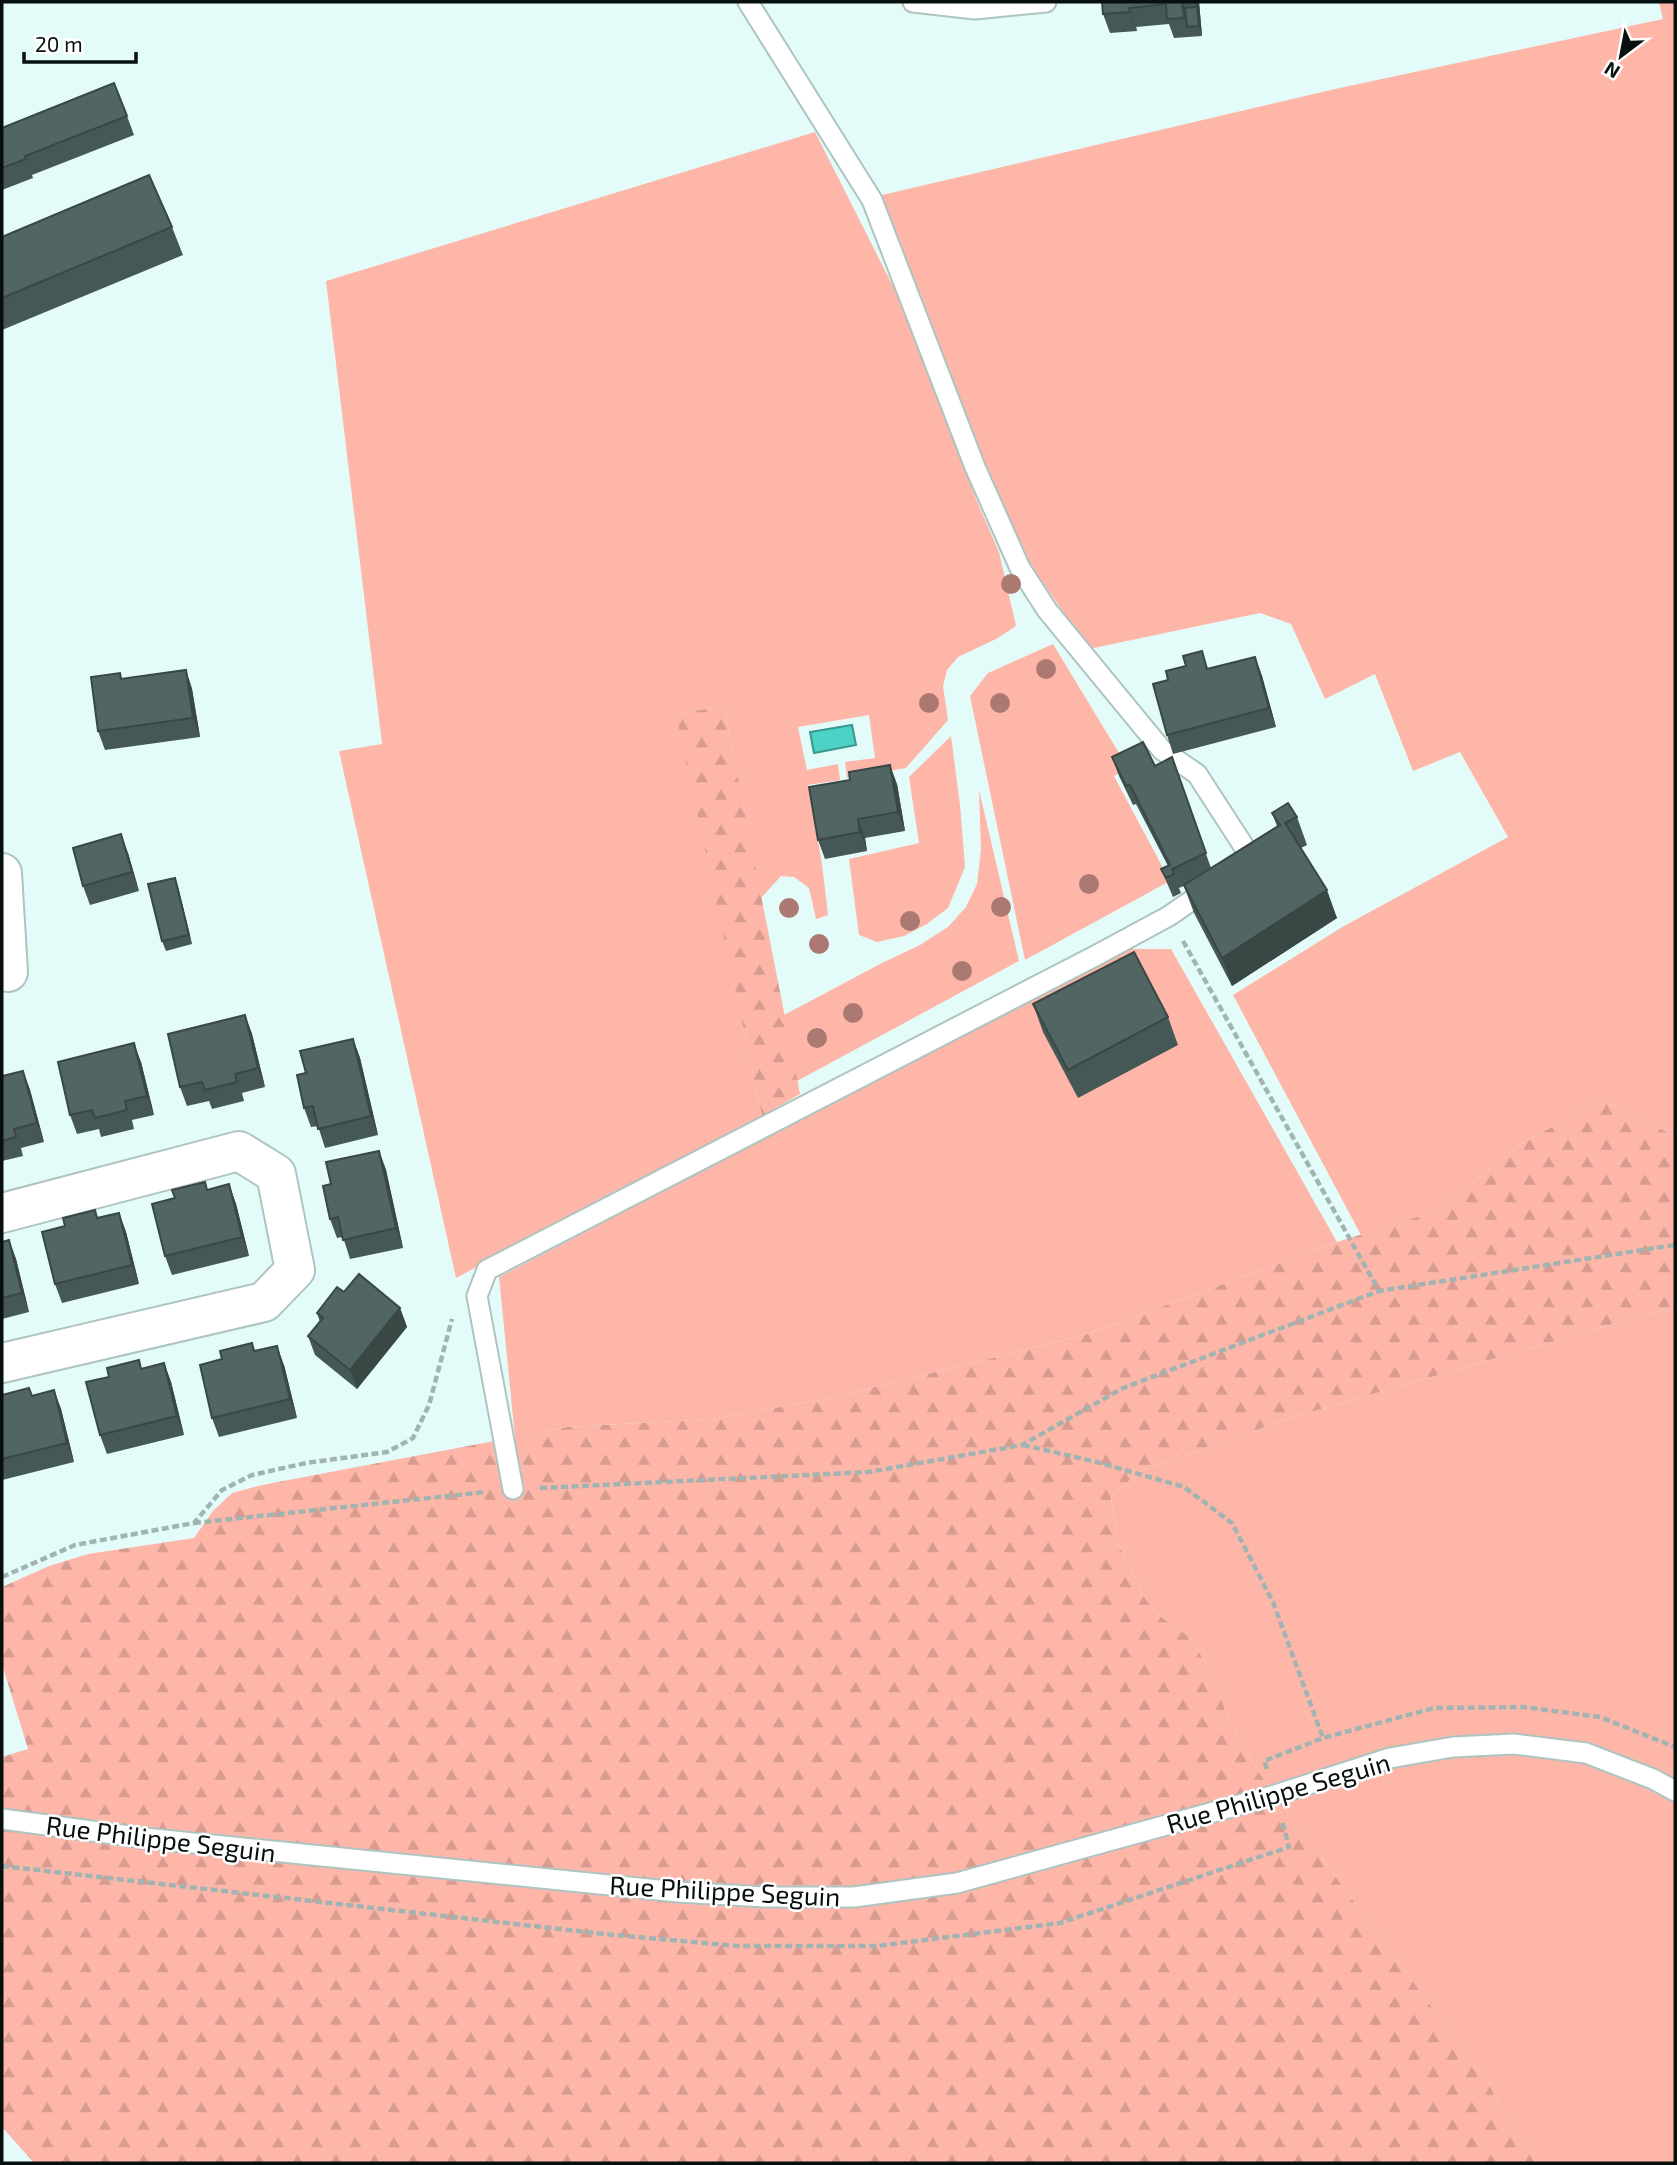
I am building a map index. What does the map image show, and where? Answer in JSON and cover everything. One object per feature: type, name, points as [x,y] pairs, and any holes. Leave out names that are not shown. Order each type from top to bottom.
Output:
[{"type":"street","points":[[2,873],[8,972]]},
{"type":"street","points":[[2,1213],[239,1151],[276,1174],[295,1270],[264,1302],[2,1363]]},
{"type":"lane","points":[[513,1489],[477,1296],[487,1270],[1169,916],[1252,859],[1197,774],[1162,750],[1047,610],[1020,568],[975,467],[872,200],[748,2]]},
{"type":"lane","points":[[914,2],[975,9],[1046,2]]},
{"type":"lane","name":"Rue Philippe Seguin","points":[[2,1819],[144,1838],[678,1892],[764,1897],[853,1897],[957,1884],[1275,1795],[1390,1758],[1452,1747],[1514,1744],[1586,1753],[1653,1779],[1675,1791]]},
{"type":"path","points":[[1169,916],[1379,1291]]},
{"type":"path","points":[[2,1577],[75,1545],[194,1523],[513,1489],[869,1472],[1022,1445],[1123,1388],[1379,1291],[1675,1245]]},
{"type":"path","points":[[194,1523],[222,1490],[252,1475],[306,1463],[387,1452],[413,1438],[429,1405],[451,1321],[468,1290],[487,1270]]},
{"type":"path","points":[[1022,1445],[1097,1462],[1184,1487],[1231,1523],[1273,1602],[1323,1738]]},
{"type":"path","points":[[2,1866],[604,1934],[738,1945],[877,1946],[1060,1923],[1289,1847],[1264,1761],[1323,1738],[1434,1708],[1524,1707],[1600,1717],[1675,1747]]},
{"type":"green space","points":[[1659,2],[1675,2],[1675,1136],[1602,1100],[1524,1142],[1437,1211],[1361,1235],[1233,995],[1344,926],[1508,837],[1460,752],[1413,771],[1375,674],[1325,699],[1291,624],[1260,613],[1089,649],[1034,570],[1005,518],[882,195],[1335,89],[1663,19]]},
{"type":"green space","points":[[815,132],[906,312],[976,499],[999,552],[1016,626],[958,657],[947,670],[943,686],[948,720],[906,768],[847,778],[845,762],[875,758],[869,715],[798,727],[807,770],[838,764],[840,780],[808,785],[828,915],[816,919],[809,888],[794,877],[781,876],[761,898],[724,706],[677,714],[762,1116],[456,1278],[339,751],[382,744],[326,281]]},
{"type":"green space","points":[[1053,644],[1119,753],[1135,745],[1148,758],[1114,776],[1170,881],[1025,960],[970,696],[988,673]]},
{"type":"green space","points":[[724,706],[800,1094],[762,1116],[676,714]]},
{"type":"green space","points":[[951,736],[965,867],[948,908],[927,924],[904,936],[877,942],[859,935],[849,859],[919,843],[909,777]]},
{"type":"green space","points":[[979,790],[1019,961],[797,1081],[784,1015],[920,945],[948,927],[966,907],[977,884],[981,849]]},
{"type":"green space","points":[[1127,949],[1171,949],[1337,1242],[1088,1334],[827,1399],[711,1419],[568,1427],[515,1437],[499,1277]]},
{"type":"green space","points":[[1602,1100],[1675,1136],[1675,1306],[1294,1417],[1140,1471],[1111,1497],[1118,1544],[1145,1598],[1157,1614],[1188,1636],[1211,1670],[1228,1718],[1257,1770],[1490,2086],[1504,2114],[1536,2163],[34,2163],[2,2127],[2,1757],[28,1749],[2,1664],[2,1587],[49,1566],[88,1554],[194,1538],[213,1511],[232,1493],[262,1485],[568,1427],[711,1419],[827,1399],[1088,1334],[1337,1242],[1437,1211],[1524,1142]]},
{"type":"green space","points":[[1675,1306],[1675,2163],[1536,2163],[1504,2114],[1490,2086],[1257,1770],[1228,1718],[1211,1670],[1188,1636],[1157,1614],[1145,1598],[1118,1544],[1111,1497],[1140,1471],[1294,1417]]},
{"type":"water","points":[[852,725],[856,745],[814,753],[810,732]]},
{"type":"building","points":[[1102,2],[1182,2],[1184,18],[1167,19],[1166,4],[1129,8],[1130,12],[1103,14]]},
{"type":"building","points":[[1197,7],[1199,26],[1187,27],[1185,8]]},
{"type":"building","points":[[114,83],[127,116],[25,156],[26,159],[2,168],[2,128]]},
{"type":"building","points":[[149,175],[172,227],[2,298],[2,237]]},
{"type":"building","points":[[1202,651],[1207,669],[1255,657],[1269,708],[1167,735],[1153,684],[1168,680],[1166,671],[1186,666],[1183,656]]},
{"type":"building","points":[[186,670],[193,718],[98,731],[91,677],[120,673],[121,679]]},
{"type":"building","points":[[1143,742],[1155,766],[1172,757],[1206,853],[1172,869],[1174,874],[1166,878],[1161,869],[1170,865],[1130,785],[1126,786],[1112,757]]},
{"type":"building","points":[[890,765],[898,812],[858,819],[860,832],[818,840],[809,787],[850,780],[849,772]]},
{"type":"building","points":[[1288,803],[1297,817],[1285,823],[1327,890],[1222,958],[1184,885],[1280,825],[1272,813]]},
{"type":"building","points":[[121,834],[132,872],[83,886],[73,848]]},
{"type":"building","points":[[175,878],[189,935],[162,941],[148,884]]},
{"type":"building","points":[[1134,952],[1168,1017],[1068,1070],[1033,1004]]},
{"type":"building","points":[[245,1015],[258,1068],[235,1074],[237,1082],[205,1090],[202,1082],[180,1087],[168,1034]]},
{"type":"building","points":[[353,1039],[371,1116],[318,1129],[313,1106],[304,1108],[297,1075],[306,1073],[300,1051]]},
{"type":"building","points":[[134,1043],[147,1096],[125,1101],[127,1110],[95,1118],[92,1110],[70,1115],[58,1062]]},
{"type":"building","points":[[23,1071],[37,1123],[14,1129],[16,1137],[2,1141],[2,1076]]},
{"type":"building","points":[[379,1151],[396,1228],[343,1240],[338,1217],[330,1219],[323,1186],[331,1184],[326,1162]]},
{"type":"building","points":[[205,1182],[207,1190],[229,1184],[242,1237],[165,1256],[152,1204],[175,1198],[172,1190]]},
{"type":"building","points":[[95,1210],[97,1218],[119,1213],[132,1265],[55,1284],[42,1232],[65,1226],[63,1218]]},
{"type":"building","points":[[9,1240],[22,1293],[2,1298],[2,1242]]},
{"type":"building","points":[[359,1274],[400,1308],[350,1370],[308,1336],[323,1318],[317,1313],[337,1287],[344,1292]]},
{"type":"building","points":[[252,1343],[254,1351],[277,1346],[290,1399],[212,1418],[200,1365],[222,1359],[220,1351]]},
{"type":"building","points":[[139,1360],[141,1369],[164,1363],[177,1416],[100,1435],[86,1382],[109,1377],[107,1368]]},
{"type":"building","points":[[29,1388],[32,1396],[54,1390],[67,1443],[2,1459],[2,1395]]}]
